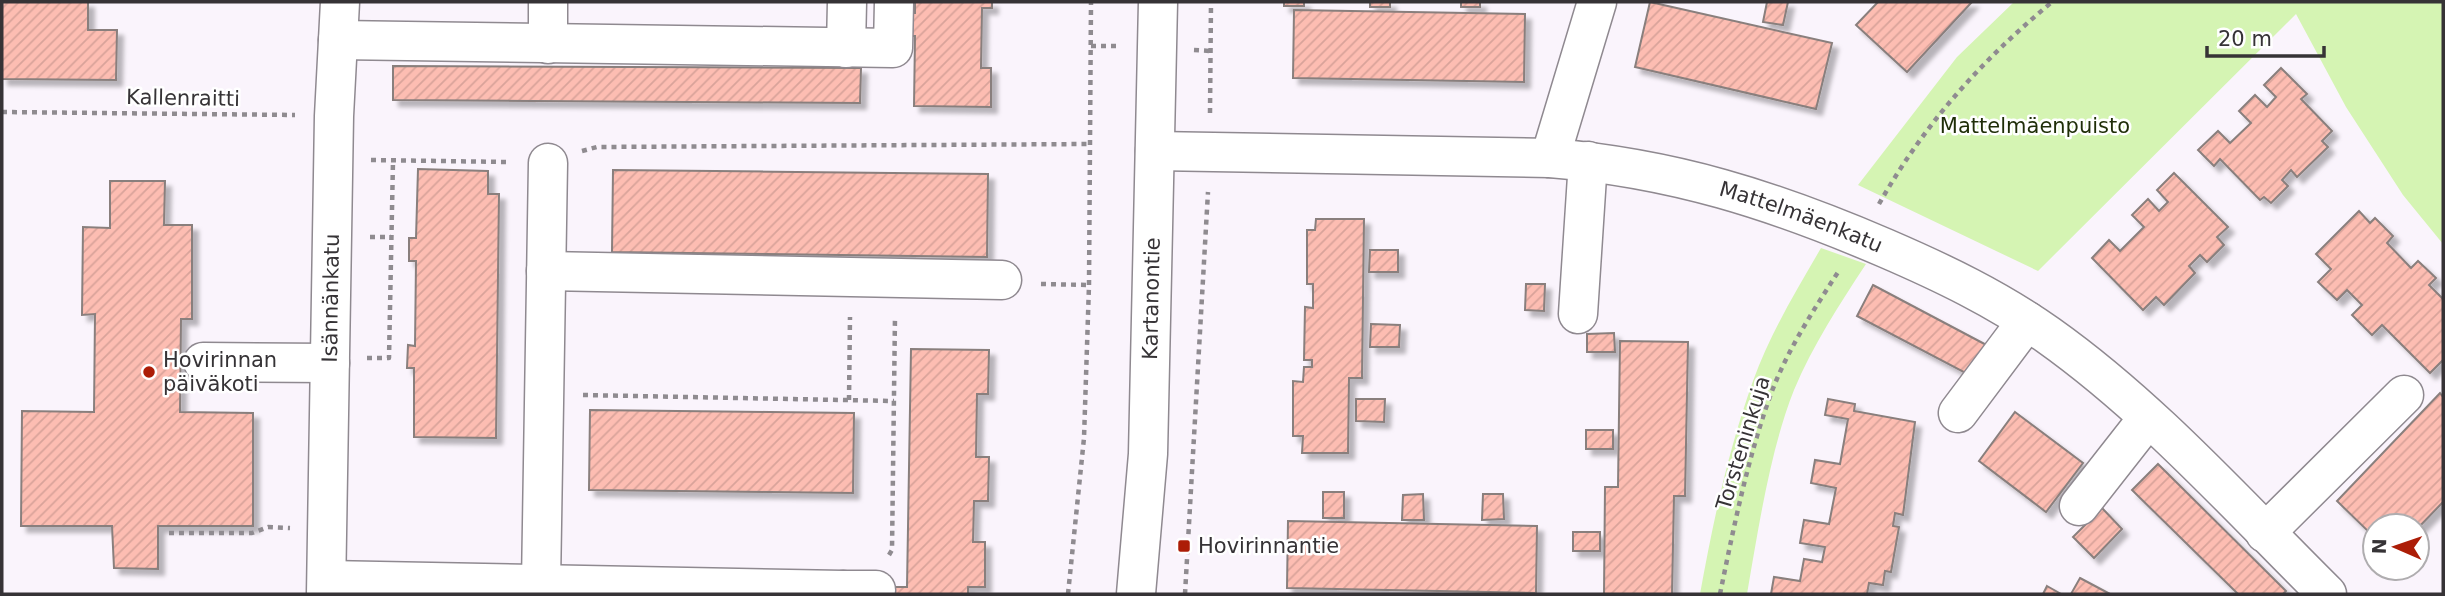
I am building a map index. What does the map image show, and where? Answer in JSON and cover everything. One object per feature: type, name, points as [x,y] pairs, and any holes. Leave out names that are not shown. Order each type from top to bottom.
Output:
[{"type":"street","name":"Isännänkatu","points":[[326,587],[328,529],[345,361],[334,116],[340,2]]},
{"type":"street","points":[[548,2],[548,44]]},
{"type":"street","points":[[846,48],[847,2]]},
{"type":"street","points":[[338,40],[893,48],[894,2]]},
{"type":"street","name":"Kartanontie","points":[[1136,594],[1148,454],[1158,2]]},
{"type":"street","points":[[1550,158],[1597,2]]},
{"type":"street","name":"Mattelmäenkatu","points":[[1155,151],[1550,158],[1588,161],[1708,183],[1773,202],[1946,274],[2001,303],[2027,321],[2089,367],[2148,418],[2327,594]]},
{"type":"street","points":[[1578,314],[1588,161]]},
{"type":"street","points":[[541,584],[548,163]]},
{"type":"street","points":[[546,271],[1002,280]]},
{"type":"street","points":[[1958,413],[2027,321]]},
{"type":"street","points":[[203,362],[345,361]]},
{"type":"street","points":[[2266,533],[2404,395]]},
{"type":"street","points":[[2079,506],[2148,418]]},
{"type":"street","points":[[326,587],[541,584],[854,592]]},
{"type":"path","points":[[1068,594],[1084,438],[1089,285],[1091,2]]},
{"type":"path","points":[[1185,594],[1210,152],[1211,2]]},
{"type":"path","name":"Torsteninkuja","points":[[1720,594],[1738,509],[1772,391],[1800,331],[1860,237],[1906,157],[1959,87],[2052,2]]},
{"type":"path","name":"Kallenraitti","points":[[2,112],[334,116]]},
{"type":"path","points":[[363,160],[548,163],[597,147],[1091,144]]},
{"type":"path","points":[[345,361],[389,358],[393,160]]},
{"type":"path","points":[[363,237],[391,237]]},
{"type":"path","points":[[849,400],[851,277]]},
{"type":"path","points":[[854,592],[876,576],[892,550],[896,278]]},
{"type":"path","points":[[1002,280],[1009,284],[1089,285]]},
{"type":"path","points":[[544,394],[894,401]]},
{"type":"path","points":[[169,533],[252,533],[268,527],[328,529]]},
{"type":"green space","name":"Mattelmäenpuisto","points":[[2014,2],[2443,2],[2443,244],[2403,195],[2346,107],[2296,14],[2038,271],[1858,185],[1957,57]]},
{"type":"green space","points":[[1821,248],[1866,264],[1818,341],[1794,390],[1778,438],[1747,594],[1700,594],[1722,487],[1753,381],[1775,330]]},
{"type":"building","points":[[2,2],[88,2],[88,30],[117,30],[116,80],[2,79]]},
{"type":"building","points":[[915,2],[992,2],[992,8],[982,8],[981,68],[991,68],[991,107],[914,106],[915,36],[908,36],[909,13],[915,13]]},
{"type":"building","points":[[1284,2],[1304,2],[1304,6],[1284,6]]},
{"type":"building","points":[[1370,2],[1390,2],[1390,7],[1370,7]]},
{"type":"building","points":[[1461,2],[1480,2],[1480,7],[1461,7]]},
{"type":"building","points":[[1650,2],[1832,43],[1816,109],[1635,67]]},
{"type":"building","points":[[1767,2],[1788,2],[1783,25],[1763,22]]},
{"type":"building","points":[[1878,2],[1972,2],[1907,72],[1856,25]]},
{"type":"building","points":[[1294,10],[1525,14],[1524,82],[1293,78]]},
{"type":"building","points":[[393,66],[861,68],[860,103],[393,100]]},
{"type":"building","points":[[2281,68],[2307,94],[2301,99],[2332,131],[2322,141],[2328,147],[2297,177],[2291,170],[2282,180],[2288,186],[2271,203],[2264,197],[2260,200],[2220,159],[2214,166],[2198,150],[2218,131],[2230,143],[2251,123],[2239,111],[2255,95],[2267,107],[2276,97],[2264,85]]},
{"type":"building","points":[[418,169],[488,171],[488,194],[499,194],[496,438],[414,437],[414,368],[407,368],[408,345],[415,346],[416,261],[409,261],[409,238],[416,238]]},
{"type":"building","points":[[613,170],[988,174],[987,257],[612,252]]},
{"type":"building","points":[[2174,173],[2228,227],[2217,237],[2224,245],[2207,262],[2200,255],[2189,266],[2195,273],[2164,305],[2156,297],[2143,310],[2092,258],[2109,240],[2120,251],[2144,227],[2132,215],[2148,199],[2159,211],[2168,202],[2157,190]]},
{"type":"building","points":[[110,181],[165,181],[164,225],[192,225],[192,319],[181,319],[180,412],[253,413],[253,526],[158,526],[158,569],[114,568],[112,526],[21,526],[22,411],[94,412],[95,314],[82,315],[83,227],[110,228]]},
{"type":"building","points":[[2359,211],[2370,223],[2375,218],[2393,236],[2387,243],[2411,268],[2418,261],[2436,278],[2429,285],[2443,299],[2443,360],[2430,373],[2382,325],[2372,335],[2352,315],[2362,305],[2347,290],[2337,300],[2318,282],[2331,269],[2316,254]]},
{"type":"building","points":[[1316,219],[1364,219],[1362,378],[1349,378],[1348,453],[1302,453],[1303,436],[1293,436],[1293,381],[1303,382],[1304,367],[1312,367],[1312,360],[1304,360],[1305,307],[1313,308],[1313,284],[1307,284],[1307,230],[1315,230]]},
{"type":"building","points":[[1370,250],[1398,250],[1398,272],[1369,272]]},
{"type":"building","points":[[1526,284],[1545,284],[1544,311],[1525,310]]},
{"type":"building","points":[[1873,285],[1994,349],[1977,379],[1857,316]]},
{"type":"building","points":[[1371,324],[1400,325],[1399,347],[1370,347]]},
{"type":"building","points":[[1614,333],[1615,352],[1587,352],[1587,334]]},
{"type":"building","points":[[1620,341],[1688,342],[1685,496],[1674,496],[1672,594],[1604,594],[1605,487],[1618,487]]},
{"type":"building","points":[[911,349],[989,350],[988,394],[977,394],[976,457],[989,457],[988,501],[974,501],[973,542],[985,542],[985,587],[968,587],[968,594],[890,594],[890,587],[907,587]]},
{"type":"building","points":[[2440,393],[2443,397],[2443,502],[2431,514],[2431,512],[2361,512],[2361,524],[2337,501]]},
{"type":"building","points":[[1356,399],[1385,399],[1384,422],[1356,421]]},
{"type":"building","points":[[1828,399],[1855,404],[1854,411],[1915,422],[1903,515],[1895,513],[1893,526],[1899,527],[1891,572],[1885,571],[1883,585],[1869,583],[1867,594],[1771,594],[1774,577],[1800,581],[1804,559],[1822,562],[1825,547],[1800,543],[1804,520],[1829,524],[1836,488],[1811,483],[1815,460],[1840,464],[1848,419],[1825,415]]},
{"type":"building","points":[[590,410],[854,413],[853,493],[589,490]]},
{"type":"building","points":[[2015,412],[2083,463],[2046,512],[1979,461]]},
{"type":"building","points":[[1586,430],[1613,430],[1613,449],[1586,449]]},
{"type":"building","points":[[2158,464],[2286,591],[2283,594],[2238,594],[2132,490]]},
{"type":"building","points":[[1323,492],[1344,492],[1344,518],[1323,518]]},
{"type":"building","points":[[1423,494],[1424,520],[1402,520],[1403,495]]},
{"type":"building","points":[[1483,494],[1503,494],[1504,519],[1482,520]]},
{"type":"building","points":[[2102,508],[2122,529],[2094,558],[2073,537]]},
{"type":"building","points":[[1288,521],[1537,526],[1536,593],[1287,588]]},
{"type":"building","points":[[1573,532],[1600,532],[1600,551],[1573,551]]},
{"type":"building","points":[[2080,578],[2110,594],[2071,594]]},
{"type":"building","points":[[2047,586],[2061,594],[2043,594]]},
{"type":"place","name":"Hovirinnan päiväkoti","points":[[149,372]]},
{"type":"place","name":"Hovirinnantie","points":[[1184,546]]}]
